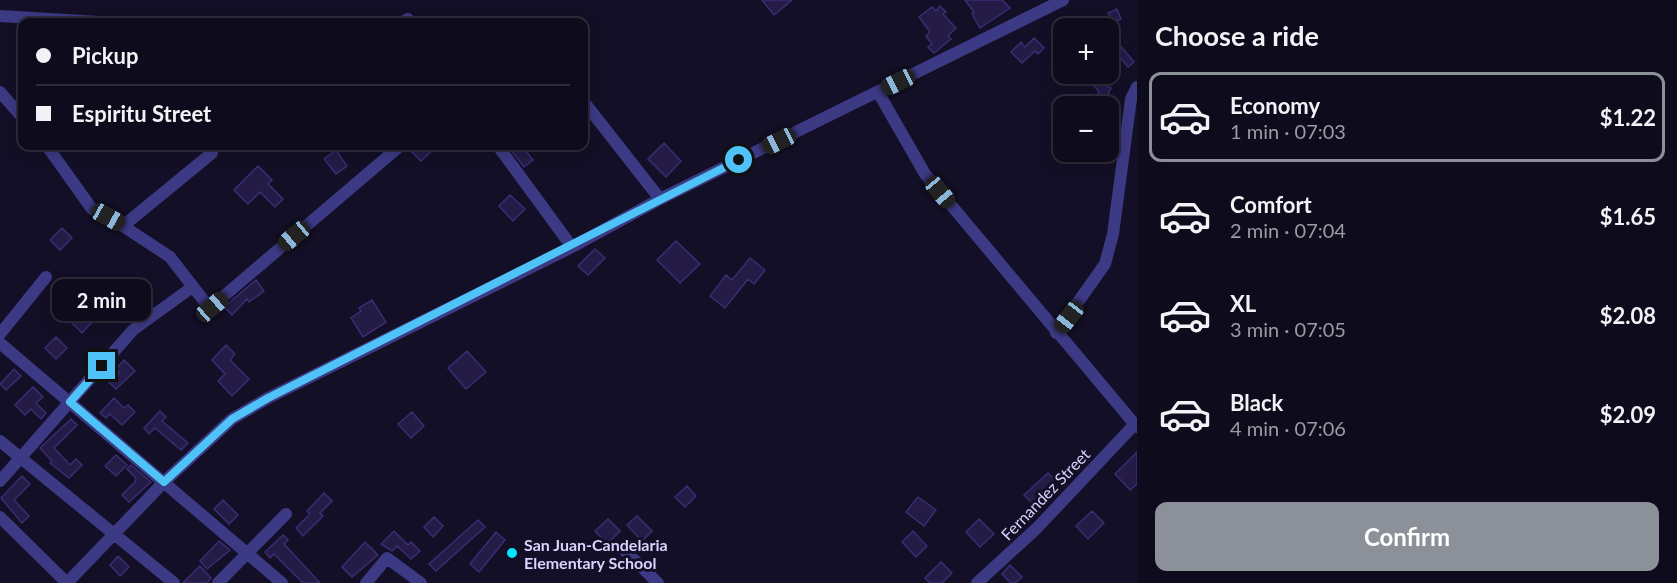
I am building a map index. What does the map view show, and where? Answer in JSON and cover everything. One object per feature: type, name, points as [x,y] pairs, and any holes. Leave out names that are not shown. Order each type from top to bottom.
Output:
[{"type":"street","points":[[0,517],[67,583],[164,482],[232,419],[268,398],[572,247],[660,199],[1063,0]]},
{"type":"street","points":[[0,16],[33,18]]},
{"type":"street","points":[[1056,333],[1105,264],[1113,234],[1131,99],[1137,87]]},
{"type":"street","points":[[0,92],[18,112]]},
{"type":"street","points":[[878,92],[926,174],[1135,426]]},
{"type":"street","points":[[588,107],[660,199]]},
{"type":"street","points":[[50,150],[92,209],[170,257],[191,288],[208,306],[212,307],[395,150]]},
{"type":"street","points":[[501,150],[572,247]]},
{"type":"street","points":[[123,226],[212,153]]},
{"type":"street","points":[[0,334],[46,277]]},
{"type":"street","points":[[0,481],[133,330],[191,288]]},
{"type":"street","points":[[0,343],[282,583]]},
{"type":"street","name":"Fernandez Street","points":[[977,583],[1037,528],[1135,426]]},
{"type":"street","points":[[0,441],[116,533],[174,583]]},
{"type":"street","points":[[218,583],[286,514]]},
{"type":"street","points":[[623,549],[658,583]]},
{"type":"street","points":[[366,583],[387,558],[421,583]]},
{"type":"building","points":[[762,0],[792,0],[774,15]]},
{"type":"building","points":[[965,0],[1002,0],[1010,8],[980,28],[972,14],[974,12]]},
{"type":"building","points":[[940,6],[946,12],[943,14],[956,28],[948,36],[951,39],[934,53],[928,47],[932,44],[926,36],[930,32],[919,17],[932,7],[936,11]]},
{"type":"building","points":[[1117,9],[1121,19],[1109,18],[1108,13]]},
{"type":"building","points":[[1034,38],[1044,48],[1038,54],[1035,51],[1022,63],[1011,52],[1021,42],[1025,47]]},
{"type":"building","points":[[1119,44],[1134,62],[1128,67],[1119,56]]},
{"type":"building","points":[[1093,84],[1103,84],[1111,88],[1107,96],[1098,94],[1099,92]]},
{"type":"building","points":[[664,143],[681,161],[666,177],[648,159]]},
{"type":"building","points":[[336,150],[347,166],[336,174],[324,159]]},
{"type":"building","points":[[410,150],[433,150],[421,161]]},
{"type":"building","points":[[511,150],[525,150],[533,160],[524,167]]},
{"type":"building","points":[[258,166],[272,180],[268,184],[283,199],[275,207],[260,192],[248,204],[234,190]]},
{"type":"building","points":[[510,195],[525,209],[513,221],[499,206]]},
{"type":"building","points":[[62,228],[72,238],[60,250],[50,240]]},
{"type":"building","points":[[676,241],[700,264],[680,283],[657,260]]},
{"type":"building","points":[[595,249],[605,258],[588,275],[578,266]]},
{"type":"building","points":[[750,258],[765,270],[754,284],[748,279],[725,308],[710,296],[726,275],[732,280]]},
{"type":"building","points":[[256,280],[264,291],[249,302],[247,299],[232,315],[224,307]]},
{"type":"building","points":[[102,295],[115,307],[99,322],[95,319],[82,333],[71,322]]},
{"type":"building","points":[[372,300],[386,322],[363,337],[351,318],[361,311],[359,308]]},
{"type":"building","points":[[56,337],[67,348],[56,359],[45,348]]},
{"type":"building","points":[[226,345],[235,354],[230,360],[249,379],[232,396],[218,381],[225,374],[212,360]]},
{"type":"building","points":[[467,351],[486,372],[466,389],[448,368]]},
{"type":"building","points":[[124,360],[135,371],[116,389],[109,382],[120,373],[116,369]]},
{"type":"building","points":[[14,369],[21,376],[6,390],[0,384]]},
{"type":"building","points":[[33,387],[43,397],[36,403],[46,413],[41,419],[31,409],[25,415],[15,405]]},
{"type":"building","points":[[114,398],[124,408],[128,405],[135,412],[122,425],[110,414],[106,418],[100,413]]},
{"type":"building","points":[[160,411],[166,417],[162,421],[188,443],[181,450],[155,428],[149,434],[144,428]]},
{"type":"building","points":[[412,412],[424,426],[411,438],[398,424]]},
{"type":"building","points":[[71,419],[77,425],[54,448],[70,465],[76,459],[82,465],[69,478],[50,463],[52,461],[40,448]]},
{"type":"building","points":[[1137,452],[1137,484],[1130,490],[1115,474]]},
{"type":"building","points":[[116,455],[127,465],[116,476],[105,466]]},
{"type":"building","points":[[131,465],[151,482],[129,502],[122,495],[135,482],[136,478],[127,469]]},
{"type":"building","points":[[1048,473],[1055,480],[1032,503],[1024,495]]},
{"type":"building","points":[[22,476],[30,484],[14,500],[29,516],[22,523],[1,498]]},
{"type":"building","points":[[687,486],[696,496],[685,507],[675,497]]},
{"type":"building","points":[[324,493],[332,501],[320,513],[323,516],[303,536],[296,528],[310,514],[307,511]]},
{"type":"building","points":[[918,497],[936,510],[924,526],[906,512]]},
{"type":"building","points":[[223,500],[238,515],[229,524],[214,509]]},
{"type":"building","points":[[1092,511],[1104,523],[1088,539],[1076,526]]},
{"type":"building","points":[[637,516],[652,531],[642,541],[627,525]]},
{"type":"building","points":[[434,517],[443,526],[433,537],[424,527]]},
{"type":"building","points":[[608,519],[620,531],[607,544],[595,531]]},
{"type":"building","points":[[979,519],[994,534],[980,547],[966,532]]},
{"type":"building","points":[[478,520],[485,527],[436,571],[429,564]]},
{"type":"building","points":[[394,531],[408,545],[411,542],[420,551],[411,559],[397,546],[392,551],[381,544]]},
{"type":"building","points":[[913,531],[927,546],[916,557],[902,542]]},
{"type":"building","points":[[496,532],[505,540],[479,572],[470,564]]},
{"type":"building","points":[[283,535],[288,540],[284,544],[320,583],[303,583],[274,554],[270,558],[265,552]]},
{"type":"building","points":[[219,541],[230,550],[207,569],[200,561]]},
{"type":"building","points":[[365,542],[378,555],[352,577],[342,567]]},
{"type":"building","points":[[118,556],[129,567],[120,576],[110,565]]},
{"type":"building","points":[[941,562],[952,573],[942,583],[930,583],[925,578]]},
{"type":"building","points":[[1010,565],[1022,577],[1015,583],[1011,583],[1002,574]]},
{"type":"building","points":[[200,566],[211,578],[207,583],[183,583]]},
{"type":"place","name":"San Juan-Candelaria Elementary School","points":[[512,553]]},
{"type":"route","points":[[102,366],[70,402],[164,482],[232,419],[268,398],[572,247],[660,199],[739,160]]}]
